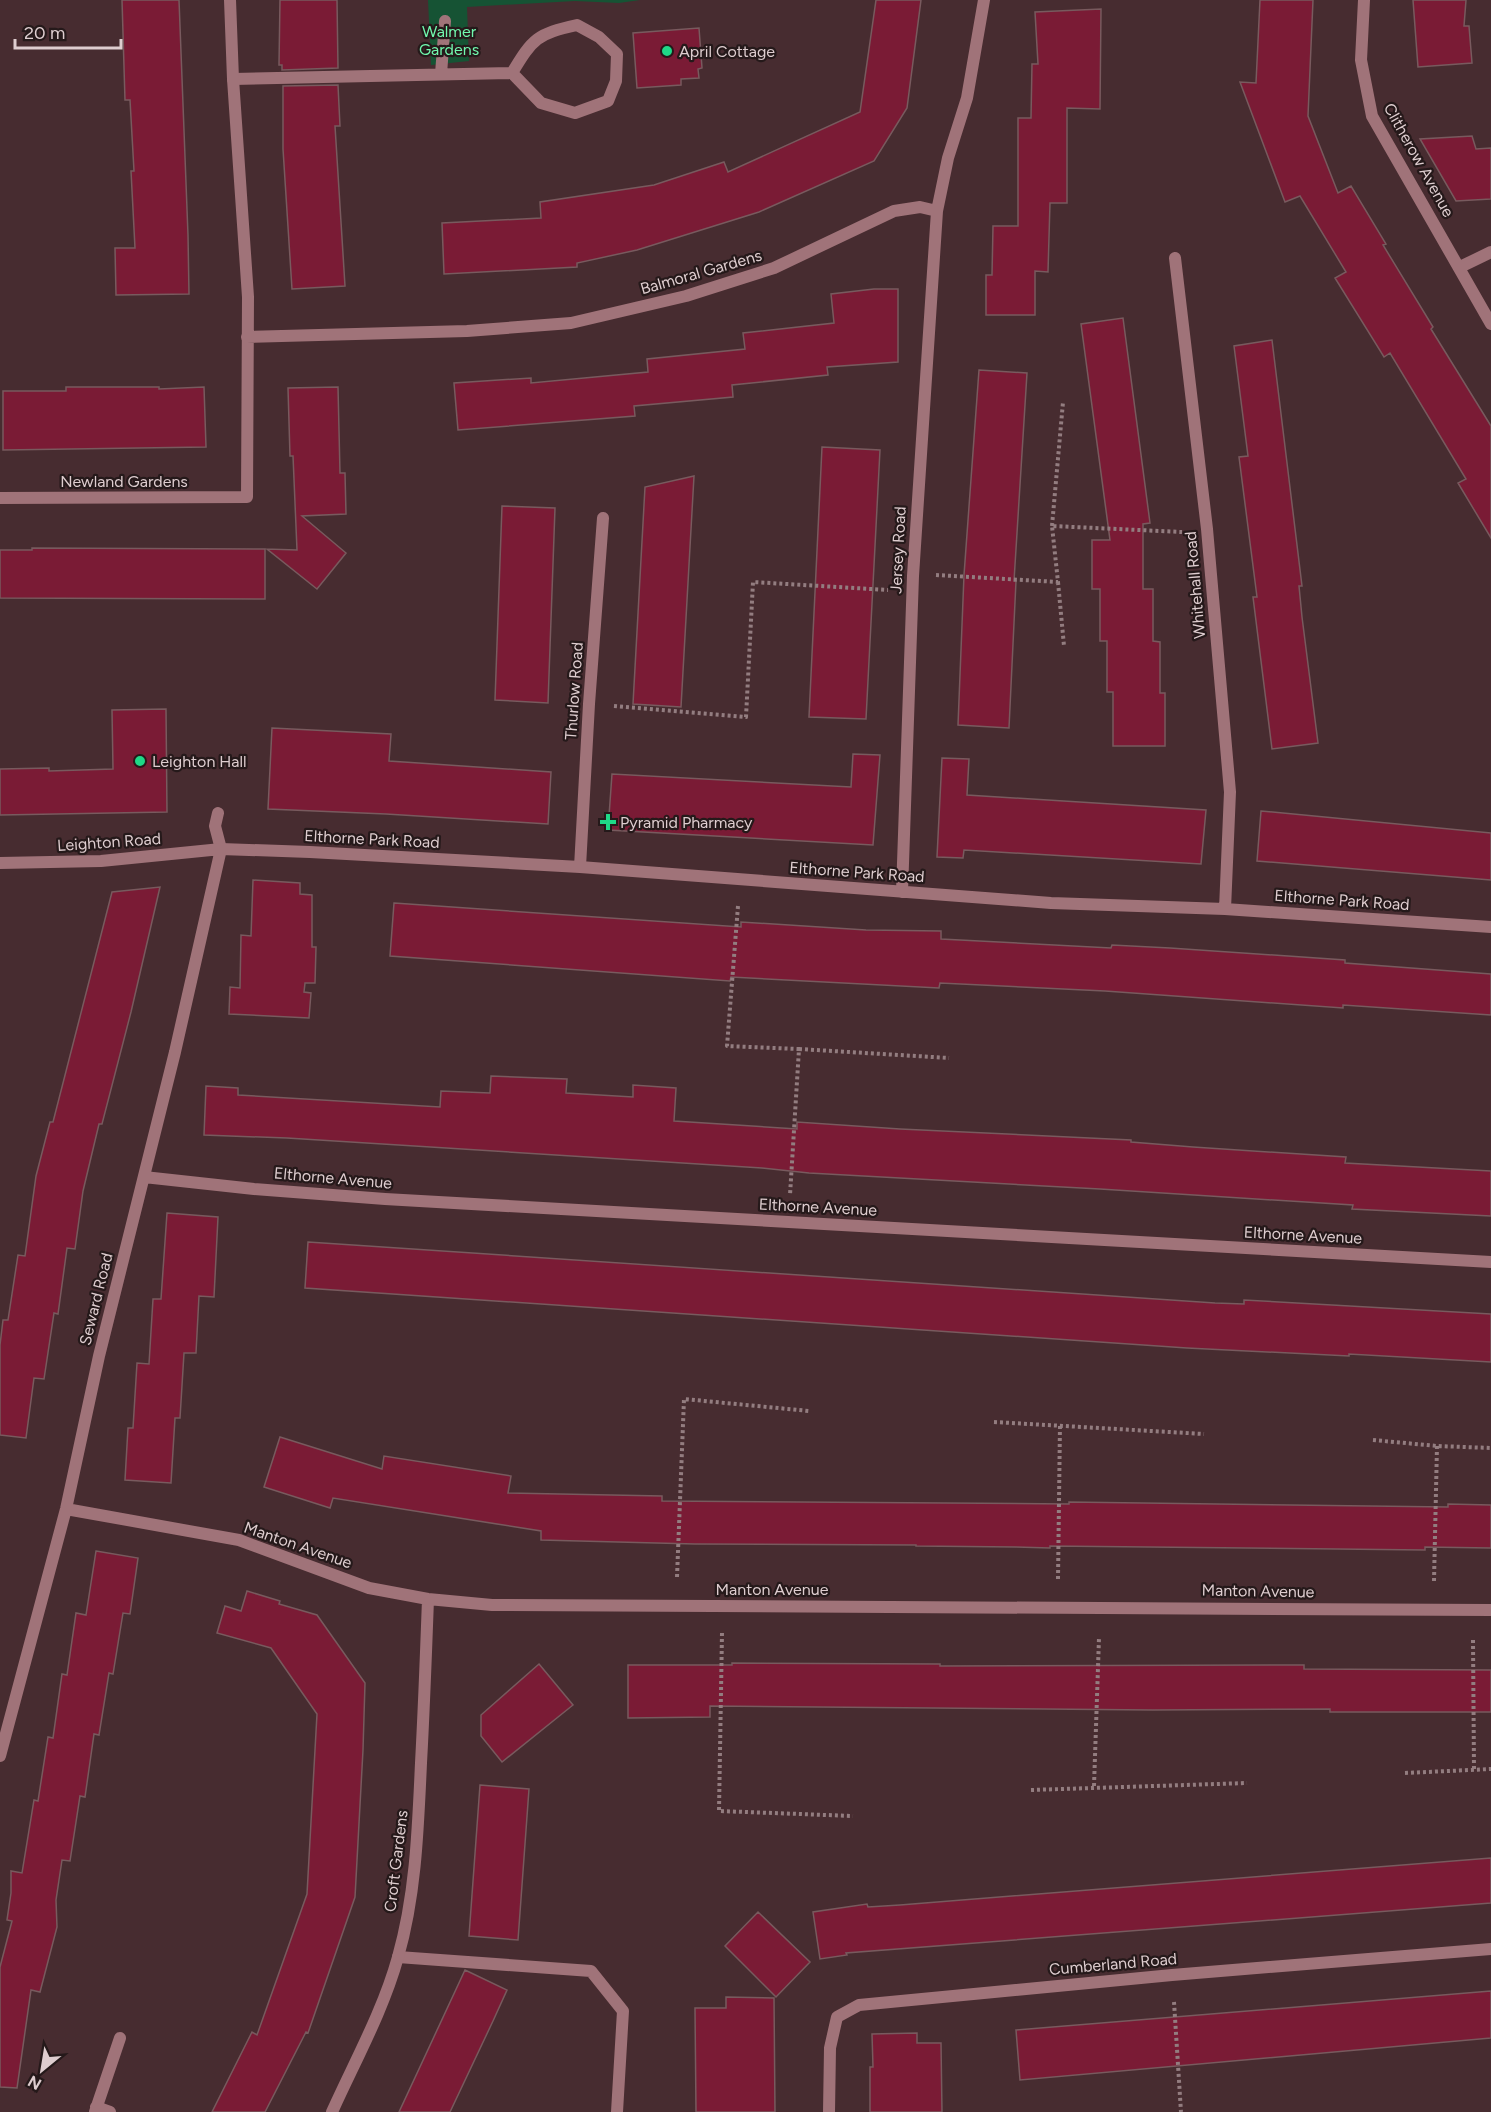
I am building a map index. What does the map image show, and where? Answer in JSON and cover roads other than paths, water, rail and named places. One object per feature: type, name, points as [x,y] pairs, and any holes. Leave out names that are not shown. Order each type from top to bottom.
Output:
[{"type":"street","points":[[230,0],[248,297],[247,337]]},
{"type":"street","points":[[937,211],[948,158],[967,98],[984,0]]},
{"type":"street","name":"Clitherow Avenue","points":[[1364,0],[1361,60],[1372,117],[1491,324]]},
{"type":"street","points":[[441,74],[445,21]]},
{"type":"street","points":[[233,79],[512,73],[541,103],[575,113],[608,101],[616,81],[617,54],[600,37],[578,25],[547,32],[528,47],[512,73]]},
{"type":"street","name":"Balmoral Gardens","points":[[247,337],[467,331],[571,323],[686,296],[774,268],[894,211],[920,207],[937,211]]},
{"type":"street","name":"Jersey Road","points":[[902,892],[912,592],[937,211]]},
{"type":"street","points":[[1460,267],[1491,252]]},
{"type":"street","name":"Whitehall Road","points":[[1175,258],[1207,529],[1230,792],[1224,909]]},
{"type":"street","name":"Newland Gardens","points":[[0,498],[247,497],[247,337]]},
{"type":"street","name":"Thurlow Road","points":[[580,867],[603,518]]},
{"type":"street","points":[[218,813],[215,826],[221,849]]},
{"type":"street","name":"Elthorne Park Road","points":[[221,849],[580,867],[1051,903],[1224,909],[1491,927]]},
{"type":"street","name":"Leighton Road","points":[[0,863],[101,861],[221,849]]},
{"type":"street","name":"Seward Road","points":[[0,1756],[66,1509],[99,1356],[175,1052],[221,849]]},
{"type":"street","name":"Elthorne Avenue","points":[[144,1176],[254,1189],[385,1199],[1491,1262]]},
{"type":"street","name":"Manton Avenue","points":[[66,1509],[239,1540],[369,1588],[428,1599],[492,1605],[1491,1610]]},
{"type":"street","name":"Croft Gardens","points":[[332,2112],[379,2009],[398,1957],[412,1886],[419,1820],[428,1599]]},
{"type":"street","name":"Cumberland Road","points":[[829,2112],[830,2048],[837,2017],[859,2005],[1184,1974],[1491,1949]]},
{"type":"street","points":[[398,1957],[591,1971],[623,2011],[617,2112]]},
{"type":"street","points":[[110,2112],[95,2110],[120,2037]]},
{"type":"place","name":"April Cottage","points":[[667,51]]},
{"type":"place","name":"Leighton Hall","points":[[140,761]]},
{"type":"place","name":"Pyramid Pharmacy","points":[[608,822]]},
{"type":"park label","name":"Walmer Gardens","points":[[449,40]]}]
